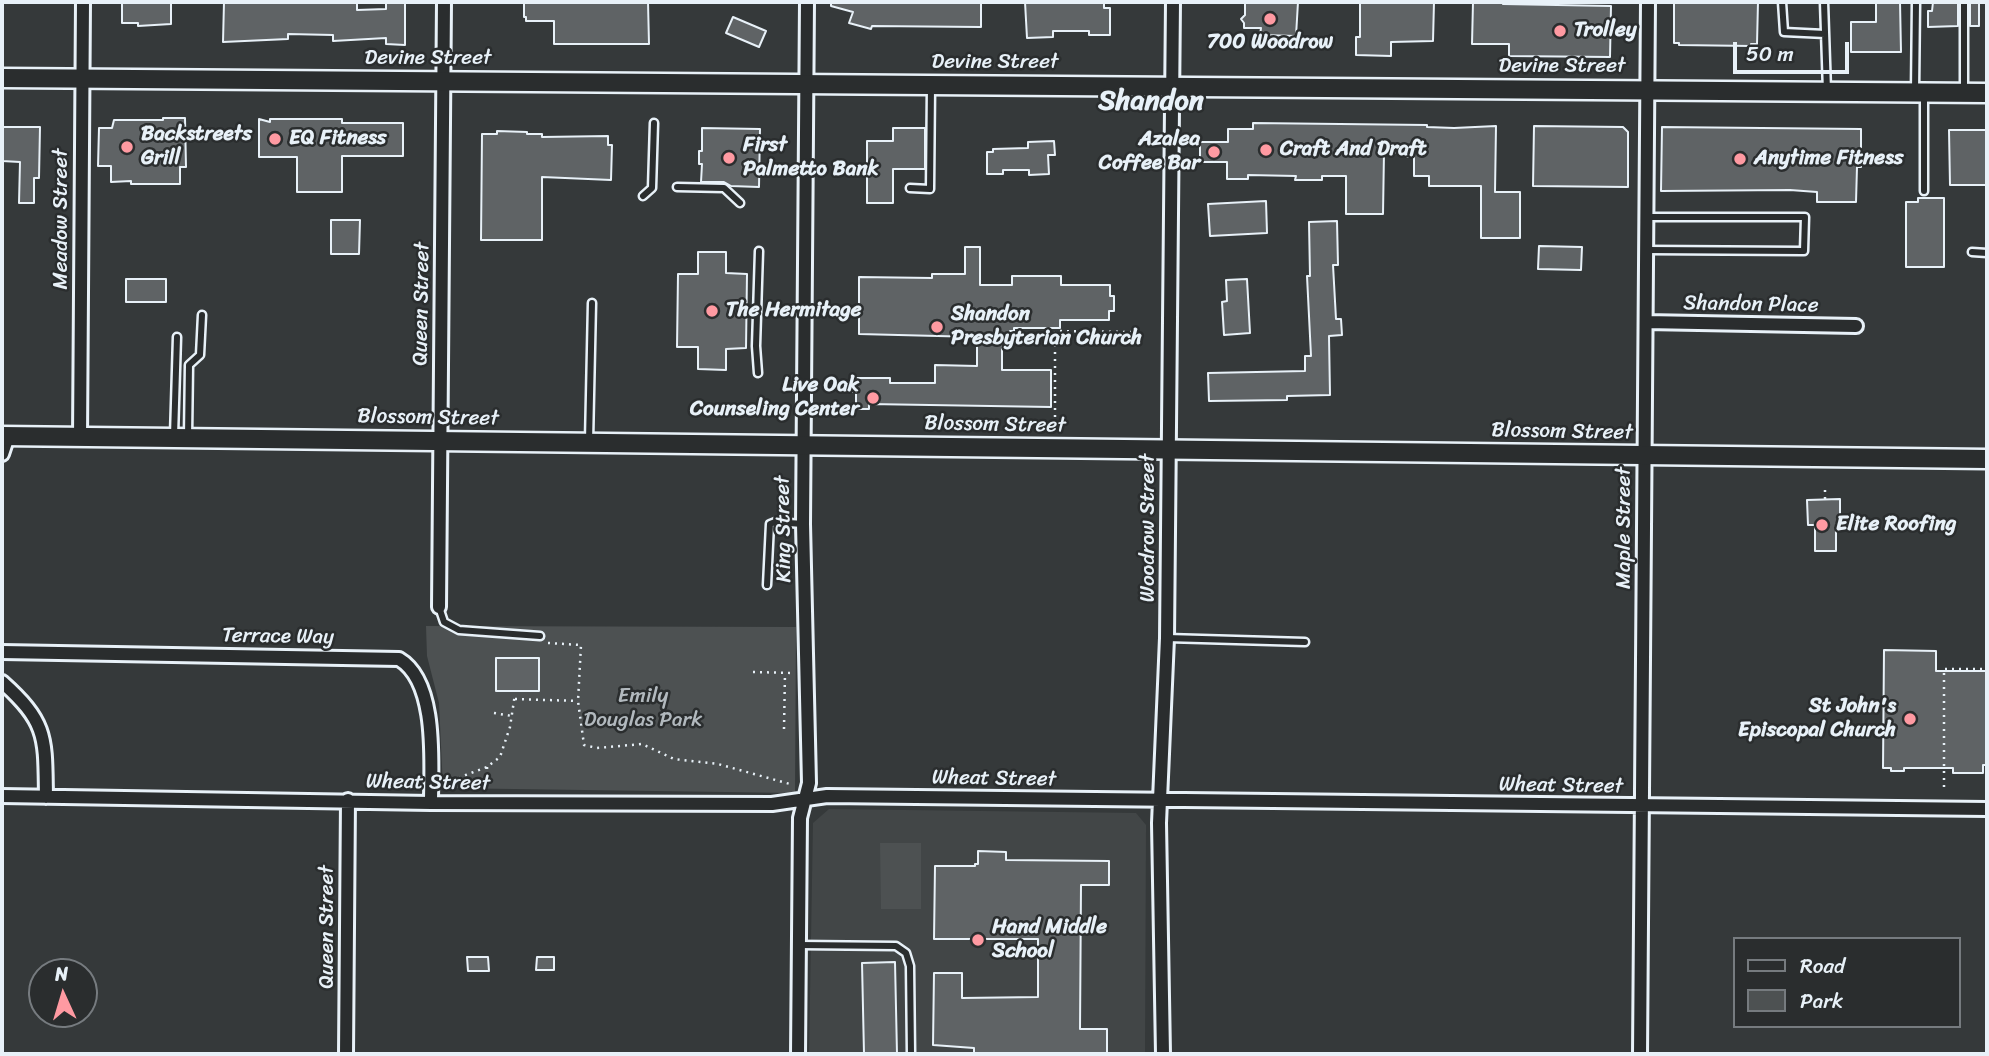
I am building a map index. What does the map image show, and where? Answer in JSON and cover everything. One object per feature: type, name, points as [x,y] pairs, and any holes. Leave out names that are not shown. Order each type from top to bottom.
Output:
[{"type":"main road","name":"Devine Street","points":[[2,78],[1987,93]]},
{"type":"main road","name":"Blossom Street","points":[[5,436],[1987,459]]},
{"type":"street","name":"Meadow Street","points":[[80,437],[83,2]]},
{"type":"street","name":"Queen Street","points":[[439,607],[444,2]]},
{"type":"street","name":"King Street","points":[[798,1054],[800,818],[809,783],[803,524],[807,2]]},
{"type":"street","name":"Woodrow Street","points":[[1163,1054],[1160,801],[1167,638],[1173,2]]},
{"type":"street","name":"Maple Street","points":[[1640,1054],[1648,2]]},
{"type":"street","name":"Shandon Place","points":[[1646,322],[1856,326]]},
{"type":"street","points":[[2,454],[5,436]]},
{"type":"street","name":"Terrace Way","points":[[4,653],[399,659],[412,669],[425,702],[431,738],[431,803]]},
{"type":"street","points":[[2,682],[24,702],[41,730],[46,757],[46,797]]},
{"type":"street","name":"Wheat Street","points":[[2,796],[431,803],[772,804],[827,796],[1987,809]]},
{"type":"street","name":"Queen Street","points":[[346,1054],[348,800]]},
{"type":"lane","points":[[1782,2],[1784,32],[1825,34]]},
{"type":"lane","points":[[1824,2],[1828,92]]},
{"type":"lane","points":[[1916,2],[1924,191]]},
{"type":"lane","points":[[1964,2],[1964,93]]},
{"type":"lane","points":[[910,188],[930,189],[931,85]]},
{"type":"lane","points":[[642,196],[652,188],[654,123]]},
{"type":"lane","points":[[677,187],[724,188],[740,203]]},
{"type":"lane","points":[[1647,217],[1805,217],[1804,251],[1647,250]]},
{"type":"lane","points":[[758,251],[758,373]]},
{"type":"lane","points":[[1972,252],[1987,253]]},
{"type":"lane","points":[[589,443],[592,303]]},
{"type":"lane","points":[[181,438],[189,365],[200,355],[202,315]]},
{"type":"lane","points":[[177,337],[176,426],[181,438]]},
{"type":"lane","points":[[767,585],[770,524],[803,524]]},
{"type":"lane","points":[[439,607],[444,622],[459,630],[539,639]]},
{"type":"lane","points":[[1167,638],[1305,642]]},
{"type":"lane","points":[[798,945],[896,946],[906,953],[910,966],[911,1054]]},
{"type":"path","points":[[1055,417],[1055,331],[1131,331]]},
{"type":"path","points":[[1825,488],[1825,499]]},
{"type":"path","points":[[539,639],[581,645],[578,701],[584,745],[603,748],[642,744],[674,759],[723,765],[790,784]]},
{"type":"path","points":[[1944,788],[1944,669],[1987,668]]},
{"type":"path","points":[[753,672],[793,673]]},
{"type":"path","points":[[784,729],[785,673]]},
{"type":"path","points":[[447,786],[498,760],[503,753],[515,694]]},
{"type":"path","points":[[515,699],[578,701]]},
{"type":"path","points":[[494,713],[512,716]]},
{"type":"path","points":[[487,767],[488,787]]},
{"type":"shaded area","name":"Hand Middle School","points":[[829,809],[1136,813],[1146,825],[1145,1054],[809,1054],[813,823]]},
{"type":"green space","name":"Emily Douglas Park","points":[[426,626],[796,627],[795,793],[443,788],[439,703],[427,656]]},
{"type":"green space","points":[[880,843],[921,843],[921,909],[881,909]]},
{"type":"building","points":[[122,2],[171,2],[171,24],[138,26],[138,23],[122,23]]},
{"type":"building","points":[[224,2],[357,3],[357,10],[386,9],[386,2],[405,2],[405,45],[386,44],[386,38],[333,41],[333,35],[288,34],[288,39],[223,42]]},
{"type":"building","points":[[524,2],[648,2],[649,44],[554,44],[554,21],[526,21]]},
{"type":"building","points":[[831,2],[981,2],[981,27],[872,26],[871,29],[849,23],[853,12],[831,6]]},
{"type":"building","points":[[1025,2],[1104,2],[1104,8],[1110,8],[1110,35],[1089,35],[1089,31],[1053,31],[1053,37],[1027,38]]},
{"type":"building","name":"700 Woodrow","points":[[1245,2],[1298,2],[1296,36],[1260,35],[1261,28],[1244,28],[1241,19],[1245,15]]},
{"type":"building","points":[[1360,2],[1434,2],[1433,41],[1391,42],[1391,56],[1356,55],[1356,37],[1360,37]]},
{"type":"building","name":"Trolley","points":[[1473,2],[1611,6],[1610,57],[1509,56],[1509,44],[1472,44]]},
{"type":"building","points":[[1674,2],[1758,2],[1757,44],[1674,43]]},
{"type":"building","points":[[1876,2],[1900,2],[1901,52],[1851,52],[1851,22],[1876,22]]},
{"type":"building","points":[[1933,2],[1958,2],[1958,26],[1928,27],[1928,11],[1932,11]]},
{"type":"building","points":[[1970,2],[1979,2],[1979,26],[1970,26]]},
{"type":"building","points":[[733,17],[766,31],[759,47],[726,33]]},
{"type":"building","name":"Backstreets Grill","points":[[185,118],[186,167],[180,167],[180,184],[111,182],[111,166],[98,166],[99,128],[112,128],[114,120]]},
{"type":"building","points":[[259,119],[270,122],[270,119],[342,119],[342,123],[403,123],[403,156],[342,156],[342,192],[297,192],[297,157],[259,157]]},
{"type":"building","points":[[1253,123],[1427,125],[1454,128],[1496,126],[1495,192],[1520,192],[1520,238],[1481,238],[1481,186],[1429,186],[1429,176],[1414,176],[1414,157],[1407,157],[1407,153],[1384,152],[1383,214],[1346,214],[1346,176],[1322,176],[1322,180],[1295,180],[1296,176],[1248,175],[1248,179],[1227,179],[1227,162],[1200,162],[1200,142],[1228,142],[1228,129],[1253,129]]},
{"type":"building","points":[[1534,126],[1623,127],[1628,132],[1628,187],[1533,186]]},
{"type":"building","points":[[2,127],[40,127],[39,178],[34,178],[34,203],[19,203],[20,162],[2,161]]},
{"type":"building","points":[[1662,127],[1861,129],[1861,167],[1857,167],[1856,202],[1817,202],[1817,192],[1790,190],[1661,191]]},
{"type":"building","name":"First Palmetto Bank","points":[[702,128],[760,129],[759,187],[701,182],[702,164],[699,164],[699,151],[702,151]]},
{"type":"building","points":[[893,128],[925,128],[925,169],[893,169],[893,203],[867,203],[867,141],[893,141]]},
{"type":"building","points":[[1949,130],[1987,130],[1987,185],[1950,185]]},
{"type":"building","points":[[497,131],[542,134],[542,137],[608,136],[608,145],[612,145],[611,180],[542,177],[542,240],[481,240],[482,134],[497,134]]},
{"type":"building","points":[[1054,141],[1055,155],[1048,155],[1049,174],[1029,175],[1029,170],[1003,170],[1003,174],[987,174],[987,152],[993,152],[993,149],[1028,148],[1028,142]]},
{"type":"building","points":[[1918,198],[1944,198],[1944,267],[1906,267],[1906,202],[1918,202]]},
{"type":"building","points":[[1266,201],[1267,233],[1210,236],[1208,204]]},
{"type":"building","points":[[331,220],[360,220],[359,254],[331,254]]},
{"type":"building","points":[[1337,221],[1338,265],[1333,265],[1336,319],[1341,319],[1342,335],[1329,336],[1330,395],[1287,396],[1287,400],[1209,401],[1208,373],[1305,371],[1305,356],[1311,356],[1307,276],[1310,276],[1309,222]]},
{"type":"building","points":[[1539,246],[1582,247],[1581,270],[1538,269]]},
{"type":"building","name":"Shandon Presbyterian Church","points":[[965,247],[980,247],[980,285],[1012,285],[1012,276],[1061,276],[1061,285],[1110,285],[1110,296],[1114,296],[1114,311],[1109,311],[1109,320],[1060,320],[1060,328],[1014,328],[1014,331],[1010,331],[1010,343],[1002,343],[1002,370],[1051,370],[1051,407],[869,404],[869,409],[856,409],[856,392],[851,392],[851,378],[890,378],[890,383],[935,383],[935,365],[977,366],[977,337],[859,334],[859,277],[932,278],[932,274],[965,274]]},
{"type":"building","name":"The Hermitage","points":[[698,252],[726,252],[726,273],[747,274],[746,348],[726,349],[726,370],[698,369],[698,347],[677,347],[678,274],[698,274]]},
{"type":"building","points":[[126,279],[166,279],[166,302],[126,302]]},
{"type":"building","points":[[1247,279],[1250,333],[1224,335],[1222,302],[1227,301],[1226,280]]},
{"type":"building","name":"Elite Roofing","points":[[1840,499],[1836,551],[1815,551],[1815,525],[1808,525],[1807,500]]},
{"type":"building","name":"St John's Episcopal Church","points":[[1884,650],[1936,651],[1936,671],[1987,671],[1987,765],[1983,765],[1983,773],[1953,773],[1953,768],[1904,768],[1904,771],[1891,771],[1891,768],[1883,768]]},
{"type":"building","points":[[496,658],[539,658],[539,691],[496,691]]},
{"type":"building","points":[[978,851],[1006,852],[1006,860],[1109,861],[1109,885],[1081,885],[1080,1029],[1107,1029],[1107,1054],[974,1054],[974,1048],[933,1045],[934,973],[962,973],[962,998],[1038,997],[1038,939],[934,939],[935,866],[975,866],[978,864]]},
{"type":"building","points":[[467,957],[488,957],[489,971],[468,971]]},
{"type":"building","points":[[537,957],[554,957],[554,970],[536,970]]},
{"type":"building","points":[[895,962],[897,1054],[864,1054],[862,963]]},
{"type":"place","name":"700 Woodrow","points":[[1270,19]]},
{"type":"place","name":"Trolley","points":[[1560,31]]},
{"type":"place","name":"EQ Fitness","points":[[275,139]]},
{"type":"place","name":"Backstreets Grill","points":[[127,147]]},
{"type":"place","name":"Craft And Draft","points":[[1266,150]]},
{"type":"place","name":"Azalea Coffee Bar","points":[[1214,152]]},
{"type":"place","name":"First Palmetto Bank","points":[[729,158]]},
{"type":"place","name":"Anytime Fitness","points":[[1740,159]]},
{"type":"place","name":"The Hermitage","points":[[712,311]]},
{"type":"place","name":"Shandon Presbyterian Church","points":[[937,327]]},
{"type":"place","name":"Live Oak Counseling Center","points":[[873,398]]},
{"type":"place","name":"Elite Roofing","points":[[1822,525]]},
{"type":"place","name":"St John's Episcopal Church","points":[[1910,719]]},
{"type":"place","name":"Hand Middle School","points":[[978,940]]},
{"type":"district","name":"Shandon","points":[[1151,102]]}]
